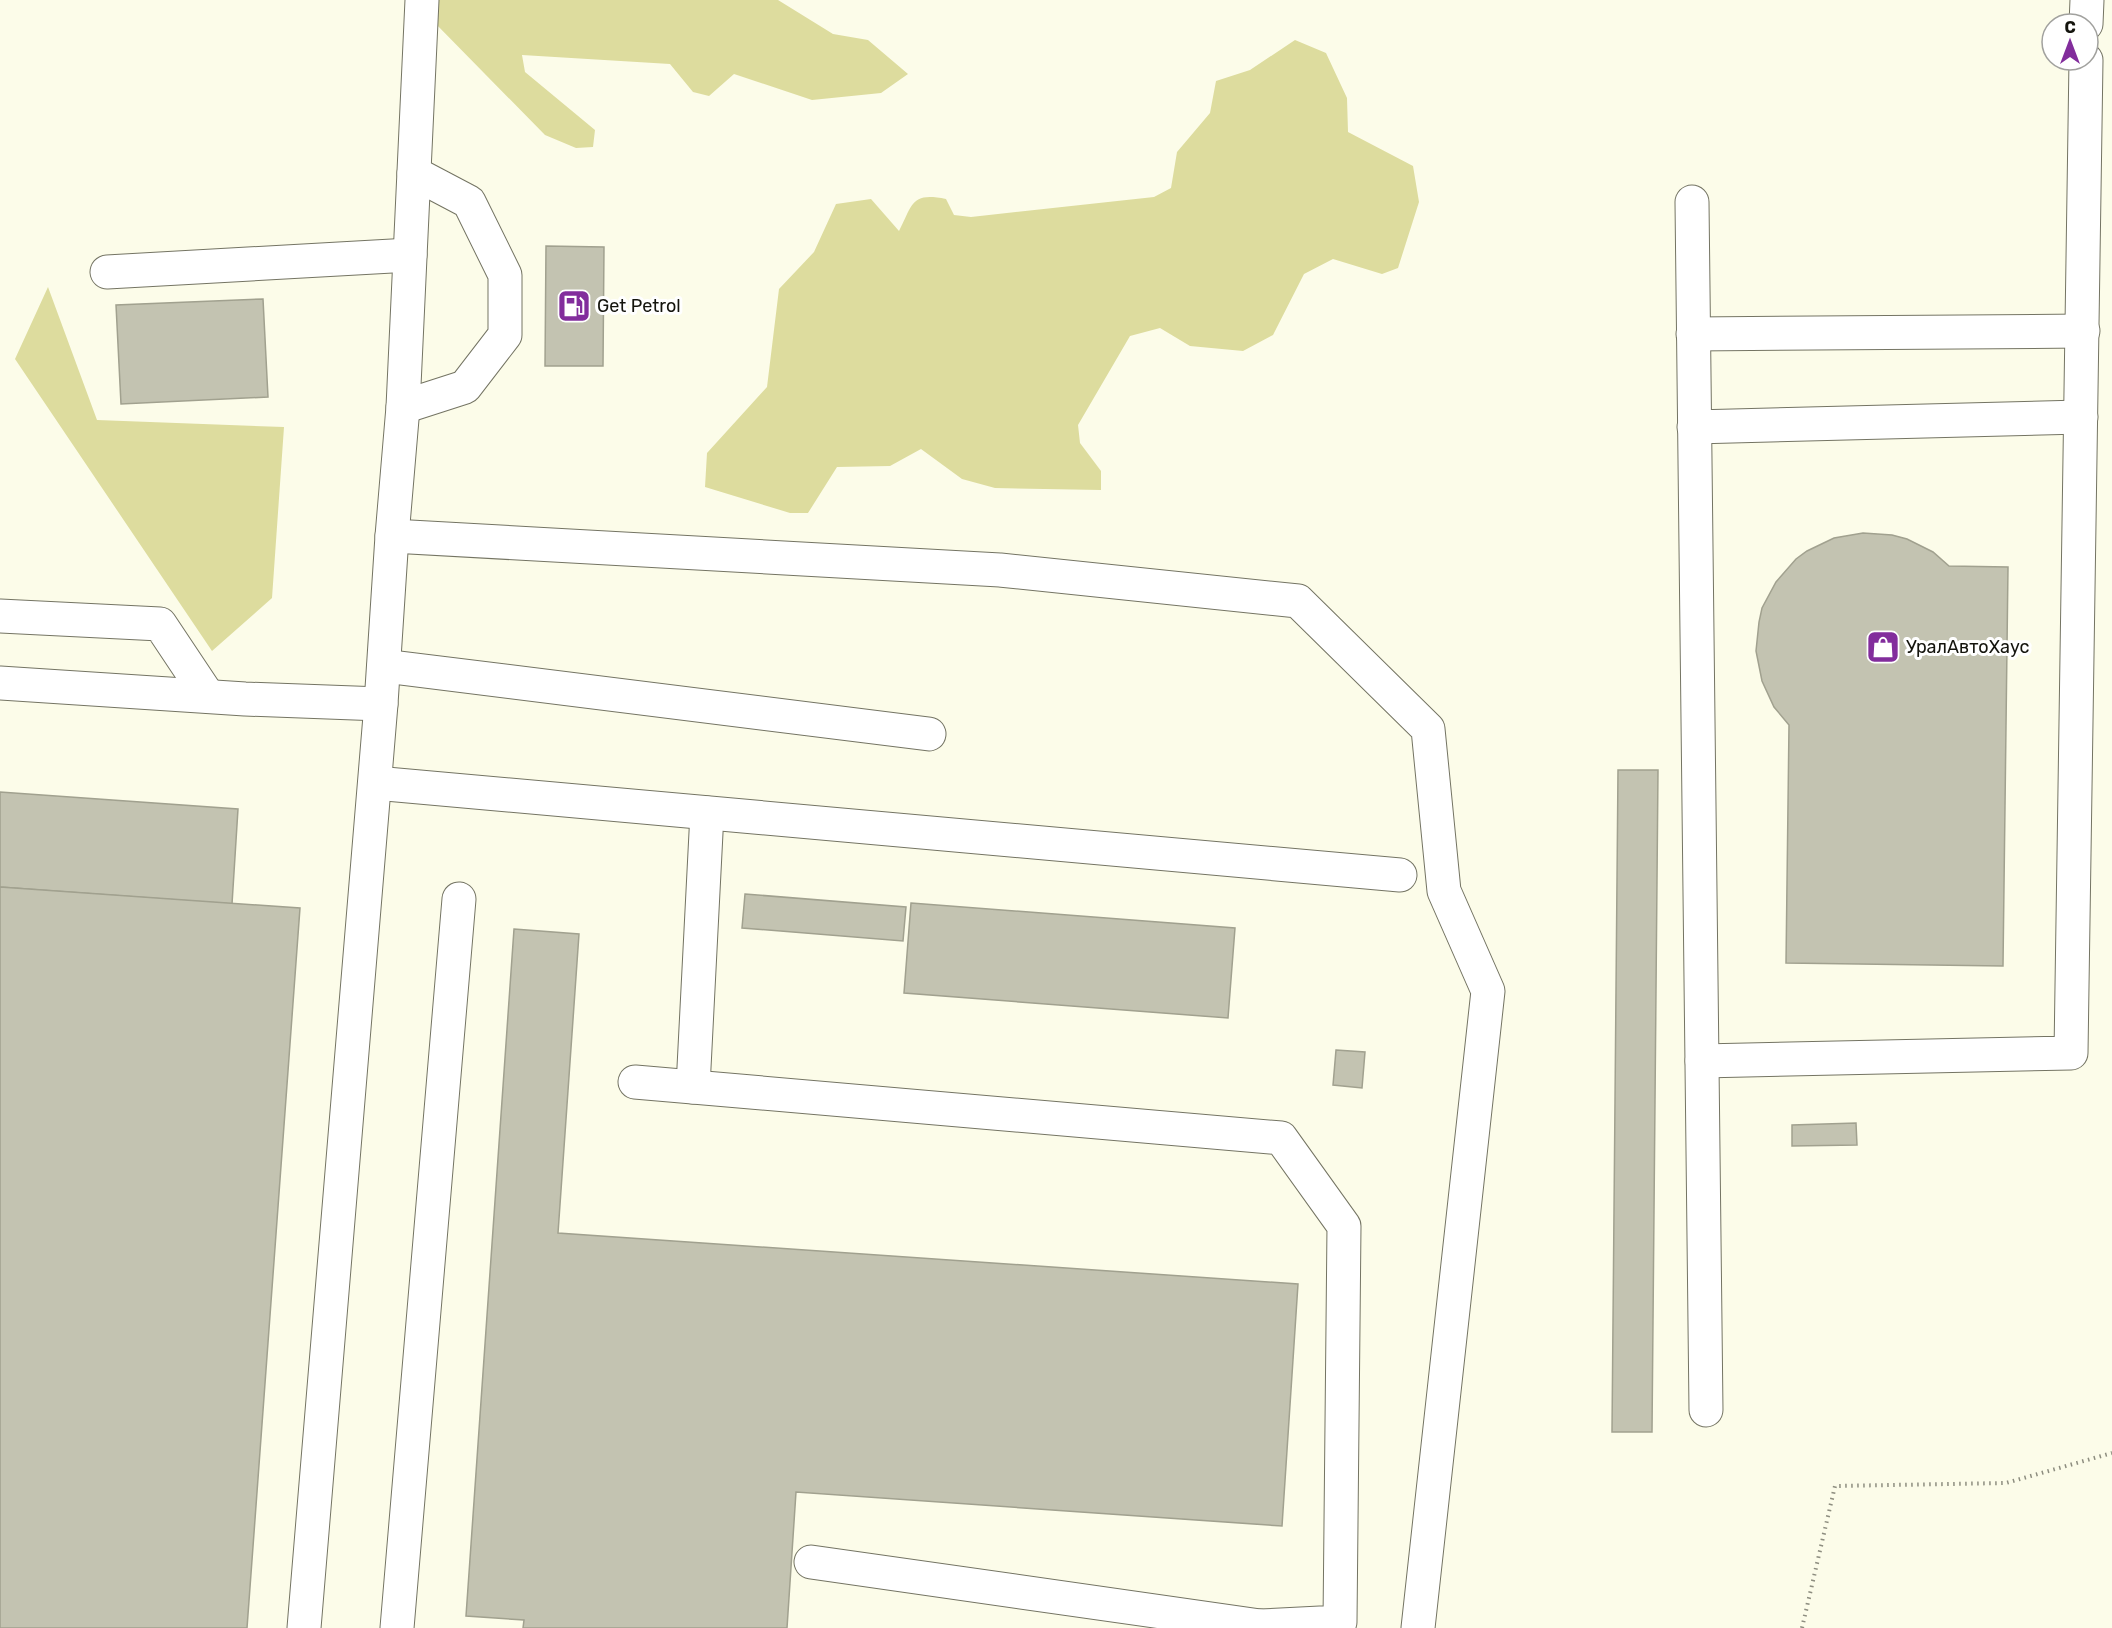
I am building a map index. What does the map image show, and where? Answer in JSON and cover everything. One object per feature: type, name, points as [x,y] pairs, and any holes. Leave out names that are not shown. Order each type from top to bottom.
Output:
[{"type":"lane","points":[[304,1628],[375,783],[403,407],[422,0]]},
{"type":"lane","points":[[1702,1061],[2071,1053],[2086,72]]},
{"type":"lane","points":[[403,407],[465,387],[505,335],[505,275],[469,202],[414,173]]},
{"type":"lane","points":[[1692,202],[1706,1410]]},
{"type":"lane","points":[[106,272],[410,255]]},
{"type":"lane","points":[[1693,334],[2083,332]]},
{"type":"lane","points":[[1694,427],[2081,417]]},
{"type":"lane","points":[[392,536],[1000,570],[1298,601],[1428,729],[1444,891],[1488,991],[1418,1628]]},
{"type":"lane","points":[[0,616],[160,624],[208,696]]},
{"type":"lane","points":[[384,666],[929,734]]},
{"type":"lane","points":[[0,683],[381,704]]},
{"type":"lane","points":[[375,783],[1400,875]]},
{"type":"lane","points":[[693,1087],[707,813]]},
{"type":"lane","points":[[397,1628],[459,899]]},
{"type":"lane","points":[[635,1082],[1281,1138],[1344,1226],[1340,1622],[1260,1627],[811,1562]]},
{"type":"path","points":[[1802,1628],[1835,1486],[2006,1483],[2112,1453]]},
{"type":"shaded area","points":[[433,0],[778,0],[833,34],[868,40],[908,74],[881,93],[812,100],[734,74],[709,96],[693,92],[670,64],[522,55],[525,72],[595,130],[593,147],[576,148],[545,135],[433,21]]},
{"type":"shaded area","points":[[1295,40],[1326,53],[1347,98],[1348,132],[1413,166],[1419,202],[1398,268],[1382,274],[1333,259],[1304,274],[1273,335],[1243,351],[1190,346],[1160,328],[1130,336],[1078,425],[1080,443],[1101,471],[1101,490],[995,488],[962,479],[921,449],[890,466],[837,467],[808,513],[790,513],[705,487],[707,453],[767,387],[779,289],[814,252],[836,204],[871,199],[899,231],[911,207],[919,199],[926,197],[946,199],[954,215],[971,217],[1154,197],[1171,188],[1177,152],[1210,113],[1216,81],[1250,70]]},
{"type":"shaded area","points":[[48,287],[97,420],[284,427],[272,598],[212,651],[15,359]]},
{"type":"building","name":"Get Petrol","points":[[546,246],[604,247],[603,366],[545,366]]},
{"type":"building","points":[[263,299],[268,397],[121,404],[116,305]]},
{"type":"building","points":[[1863,533],[1892,535],[1907,539],[1933,552],[1949,566],[2008,567],[2003,966],[1786,963],[1789,725],[1774,707],[1762,681],[1756,651],[1759,622],[1762,608],[1776,582],[1796,559],[1834,538]]},
{"type":"building","points":[[1618,770],[1658,770],[1652,1432],[1612,1432]]},
{"type":"building","points":[[0,792],[238,809],[232,904],[0,887]]},
{"type":"building","points":[[0,887],[300,908],[247,1628],[0,1628]]},
{"type":"building","points":[[745,894],[906,907],[903,941],[742,928]]},
{"type":"building","points":[[911,903],[1235,928],[1228,1018],[904,993]]},
{"type":"building","points":[[514,929],[579,934],[558,1233],[1298,1284],[1282,1526],[796,1492],[787,1628],[523,1628],[524,1620],[466,1616]]},
{"type":"building","points":[[1336,1050],[1365,1052],[1362,1088],[1333,1085]]},
{"type":"building","points":[[1856,1123],[1857,1145],[1792,1146],[1792,1125]]},
{"type":"place","name":"Get Petrol","points":[[574,306]]},
{"type":"place","name":"УралАвтоХаус","points":[[1883,647]]}]
